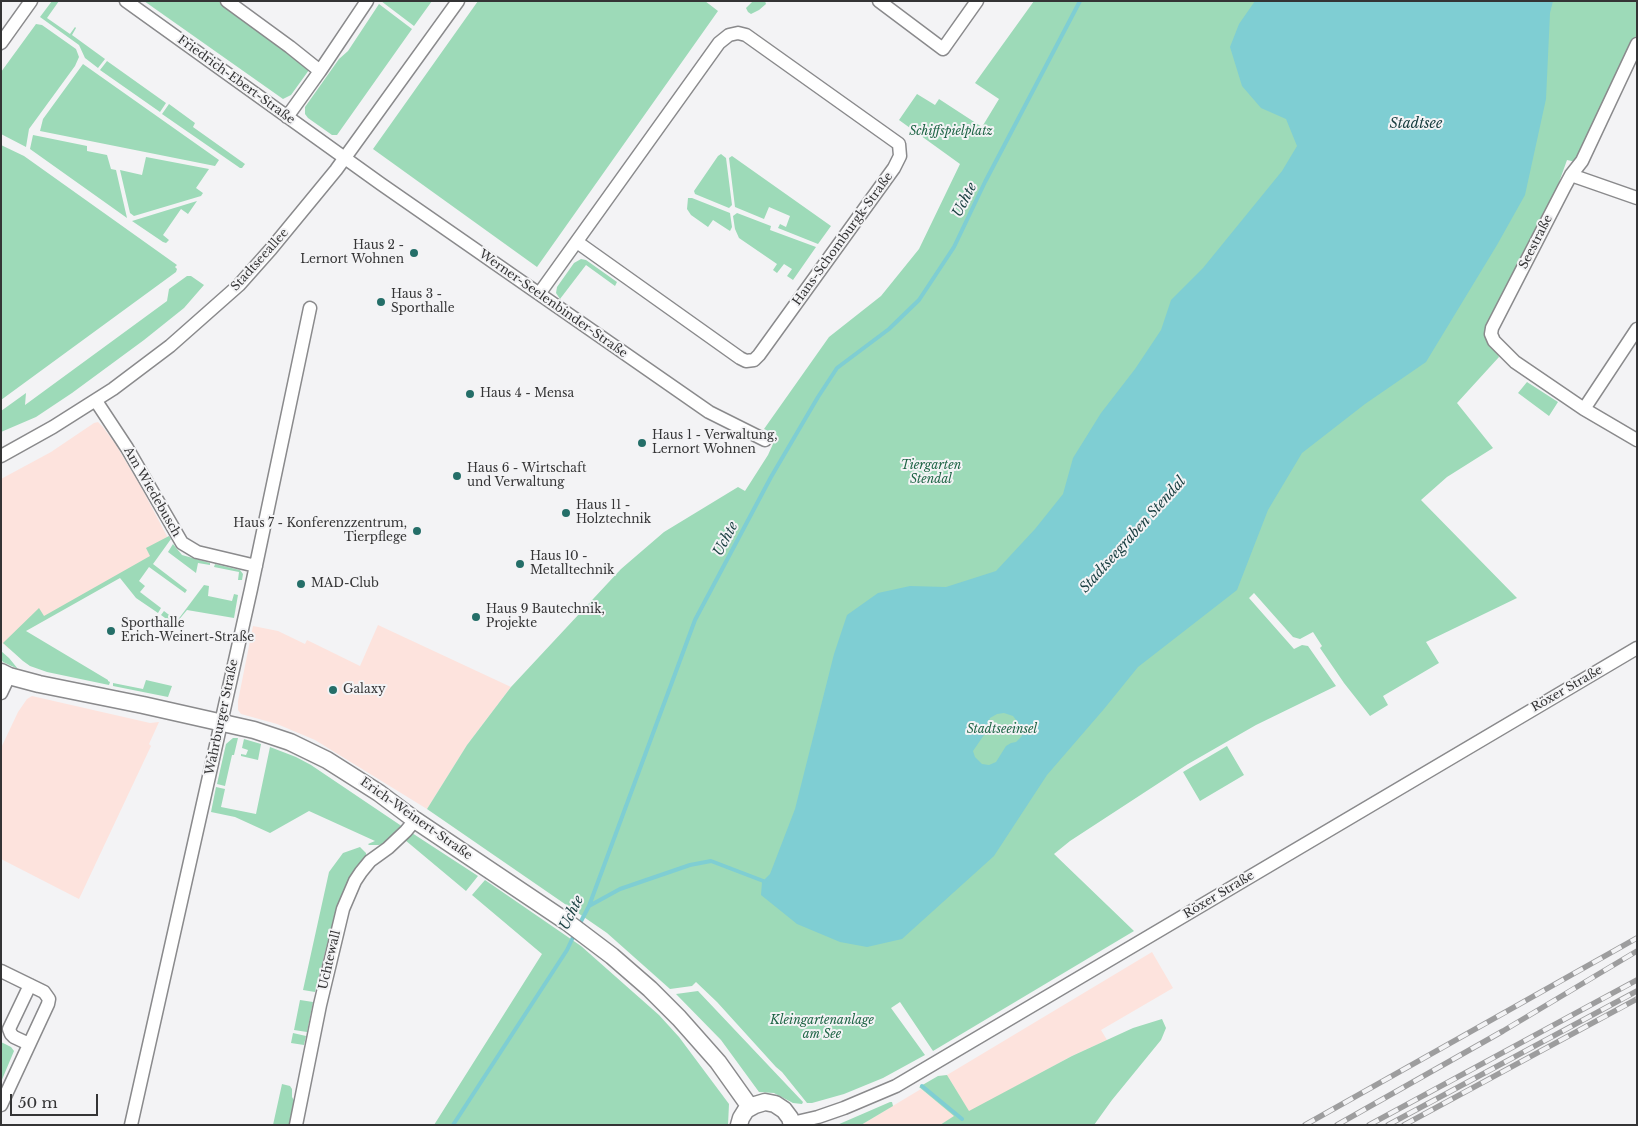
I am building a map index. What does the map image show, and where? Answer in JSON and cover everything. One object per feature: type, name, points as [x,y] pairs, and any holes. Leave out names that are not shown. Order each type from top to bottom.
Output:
[{"type":"street","points":[[1,43],[31,1]]},
{"type":"street","name":"Friedrich-Ebert-Straße","points":[[126,1],[345,158]]},
{"type":"street","points":[[227,1],[290,46],[320,71]]},
{"type":"street","points":[[287,117],[367,1]]},
{"type":"street","name":"Stadtseeallee","points":[[1,456],[53,428],[96,400],[170,346],[238,285],[290,226],[345,158],[458,1]]},
{"type":"street","points":[[879,1],[943,49],[977,1]]},
{"type":"street","name":"Hans-Schomburgk-Straße","points":[[539,294],[719,43],[729,35],[746,34],[898,144],[900,156],[894,168],[754,360],[746,361],[740,358],[577,242]]},
{"type":"street","name":"Seestraße","points":[[1584,409],[1515,362],[1494,341],[1491,334],[1492,328],[1571,175],[1582,161],[1637,44]]},
{"type":"street","name":"Werner-Seelenbinder-Straße","points":[[345,158],[709,412],[765,440]]},
{"type":"street","points":[[1571,175],[1637,198]]},
{"type":"street","name":"Wahrburger Straße","points":[[131,1125],[256,566],[310,308]]},
{"type":"street","points":[[1637,329],[1584,409],[1637,440]]},
{"type":"street","name":"Am Wiedebusch","points":[[96,400],[127,448],[182,543],[197,552],[256,566]]},
{"type":"street","name":"Röxer Straße","points":[[792,1124],[844,1108],[896,1086],[1637,648]]},
{"type":"street","points":[[1,692],[5,674]]},
{"type":"street","name":"Erich-Weinert-Straße","points":[[5,674],[221,722],[272,736],[310,751],[356,777],[415,820],[584,934],[636,976],[679,1018],[718,1062],[750,1107]]},
{"type":"street","name":"Uchtewall","points":[[296,1125],[320,1005],[343,909],[361,872],[370,861],[402,835],[415,820]]},
{"type":"street","points":[[1,971],[44,992],[49,999],[1,1105]]},
{"type":"street","points":[[29,1044],[14,1037],[9,1029],[30,985]]},
{"type":"street","points":[[739,1125],[743,1114],[750,1107],[765,1102],[775,1104],[788,1114],[792,1124]]},
{"type":"shaded area","points":[[98,422],[116,445],[168,538],[155,558],[25,631],[9,649],[1,642],[1,479],[51,452]]},
{"type":"shaded area","points":[[378,625],[511,687],[467,745],[427,809],[315,740],[277,724],[241,714],[238,710],[238,701],[253,626],[278,631],[305,644],[307,640],[360,666]]},
{"type":"shaded area","points":[[32,696],[150,723],[159,722],[149,744],[151,746],[79,899],[1,859],[1,748],[18,712],[27,699]]},
{"type":"shaded area","points":[[1152,952],[1173,988],[1101,1030],[1107,1040],[1072,1056],[969,1112],[947,1075]]},
{"type":"shaded area","points":[[921,1089],[955,1116],[940,1125],[861,1125]]},
{"type":"green space","points":[[52,1],[59,1],[47,18],[70,34],[75,27],[72,35],[105,59],[98,68],[85,58],[79,45],[40,17]]},
{"type":"green space","points":[[144,1],[218,1],[298,58],[309,70],[291,95],[283,99]]},
{"type":"green space","points":[[381,1],[432,1],[414,26]]},
{"type":"green space","points":[[478,1],[705,1],[718,11],[537,267],[373,149]]},
{"type":"green space","points":[[753,1],[765,1],[766,4],[751,14],[746,8]]},
{"type":"green space","points":[[1034,1],[1637,1],[1637,34],[1576,162],[1567,160],[1553,199],[1486,328],[1499,357],[1457,403],[1493,448],[1447,477],[1421,500],[1517,598],[1426,642],[1439,663],[1383,696],[1388,705],[1370,716],[1320,648],[1322,646],[1313,632],[1300,639],[1293,637],[1254,593],[1249,598],[1294,649],[1302,645],[1308,646],[1336,686],[1256,725],[1188,764],[1070,841],[1054,854],[1134,931],[933,1051],[900,1002],[891,1008],[925,1055],[883,1078],[844,1094],[807,1103],[782,1072],[696,982],[692,986],[670,989],[607,933],[427,809],[467,745],[511,687],[621,569],[664,532],[738,487],[745,491],[768,455],[777,435],[764,429],[829,337],[881,296],[919,249],[960,164],[899,120],[917,94],[935,105],[939,99],[982,127],[999,99],[975,83]]},
{"type":"green space","points":[[379,4],[412,29],[337,135],[332,135],[308,118],[305,114],[305,107],[339,59],[348,51]]},
{"type":"green space","points":[[36,24],[42,25],[76,49],[79,57],[75,66],[29,129],[26,147],[1,134],[1,72]]},
{"type":"green space","points":[[107,61],[166,103],[160,112],[100,70]]},
{"type":"green space","points":[[83,64],[219,160],[215,166],[40,131],[43,119]]},
{"type":"green space","points":[[169,104],[195,123],[193,127],[245,164],[242,168],[162,114]]},
{"type":"green space","points":[[33,135],[87,146],[87,151],[107,155],[111,169],[116,170],[127,218],[30,149]]},
{"type":"green space","points":[[1,145],[24,156],[177,265],[175,267],[177,269],[176,272],[1,400]]},
{"type":"green space","points":[[721,154],[726,158],[732,205],[729,208],[695,194],[694,191]]},
{"type":"green space","points":[[732,156],[831,226],[818,244],[778,228],[780,224],[786,227],[790,216],[769,207],[764,219],[735,207],[729,158]]},
{"type":"green space","points":[[146,157],[209,169],[196,188],[203,193],[201,196],[134,216],[130,213],[120,170],[142,175]]},
{"type":"green space","points":[[688,198],[730,213],[732,227],[730,231],[713,220],[708,227],[691,215],[687,209]]},
{"type":"green space","points":[[197,201],[188,214],[181,209],[163,235],[169,240],[166,243],[132,221]]},
{"type":"green space","points":[[737,213],[771,226],[770,230],[816,247],[793,280],[787,276],[792,269],[784,264],[777,273],[773,270],[777,264],[739,238],[733,216]]},
{"type":"green space","points":[[581,259],[586,260],[617,282],[615,286],[586,265],[560,299],[556,293],[557,287],[574,263]]},
{"type":"green space","points":[[187,276],[191,276],[204,285],[184,308],[72,393],[36,417],[1,432],[1,411],[26,393],[25,405],[167,301],[169,289]]},
{"type":"green space","points":[[1527,382],[1558,402],[1549,416],[1518,393]]},
{"type":"green space","points":[[169,536],[171,539],[153,564],[187,590],[185,593],[149,567],[139,581],[145,586],[140,592],[161,608],[158,613],[136,598],[120,578],[26,631],[108,680],[110,682],[109,685],[47,672],[30,666],[3,643],[39,608],[44,616],[150,556],[146,548]]},
{"type":"green space","points":[[173,544],[182,555],[210,563],[210,565],[198,563],[196,573],[168,552]]},
{"type":"green space","points":[[215,564],[240,570],[243,574],[242,580],[238,580],[239,572],[214,567]]},
{"type":"green space","points":[[204,585],[209,586],[208,596],[232,601],[234,594],[238,595],[234,618],[187,610],[176,626],[161,615],[164,611],[177,621]]},
{"type":"green space","points":[[1,651],[9,658],[18,669],[3,662]]},
{"type":"green space","points":[[146,680],[172,686],[168,697],[113,686],[113,683],[143,689]]},
{"type":"green space","points":[[233,738],[238,738],[225,786],[217,784],[226,744]]},
{"type":"green space","points":[[244,739],[261,744],[258,760],[241,756],[241,754],[246,755],[248,750],[242,748]]},
{"type":"green space","points":[[1227,746],[1244,775],[1200,801],[1183,772]]},
{"type":"green space","points":[[270,747],[311,765],[403,827],[384,843],[369,845],[375,841],[309,811],[270,833],[235,817],[211,812],[216,787],[225,789],[221,807],[256,814]]},
{"type":"green space","points":[[412,833],[478,876],[466,891],[405,840]]},
{"type":"green space","points":[[360,847],[366,853],[366,856],[342,897],[331,929],[315,992],[303,990],[329,872],[343,853]]},
{"type":"green space","points":[[485,880],[581,946],[659,1015],[679,1037],[729,1104],[728,1125],[434,1125],[542,954],[472,895]]},
{"type":"green space","points":[[698,991],[803,1102],[802,1104],[793,1103],[774,1093],[759,1092],[721,1040],[676,994]]},
{"type":"green space","points":[[300,1000],[313,1002],[307,1032],[294,1030]]},
{"type":"green space","points":[[1162,1019],[1166,1028],[1161,1040],[1094,1125],[940,1125],[954,1116],[919,1087],[938,1076],[947,1075],[969,1111],[1072,1056],[1133,1028]]},
{"type":"green space","points":[[293,1033],[306,1036],[304,1045],[291,1043]]},
{"type":"green space","points":[[1,1042],[11,1047],[14,1051],[1,1082]]},
{"type":"green space","points":[[282,1084],[290,1086],[292,1097],[296,1104],[292,1125],[273,1125]]},
{"type":"green space","points":[[892,1102],[893,1106],[861,1125],[837,1125]]},
{"type":"water","name":"Stadtsee","points":[[1255,1],[1553,1],[1550,13],[1546,99],[1525,195],[1426,362],[1365,404],[1302,453],[1268,510],[1237,590],[1138,667],[1047,775],[994,856],[902,939],[867,947],[840,942],[797,924],[761,895],[762,882],[770,874],[795,809],[834,654],[847,615],[878,593],[910,586],[946,587],[996,571],[1035,529],[1063,494],[1073,458],[1101,413],[1135,369],[1161,330],[1171,300],[1203,268],[1282,171],[1297,146],[1286,119],[1261,108],[1242,86],[1230,47],[1239,24]],"holes":[[[1004,713],[1013,716],[1020,725],[1022,736],[1016,742],[1006,746],[996,762],[989,765],[982,764],[975,757],[973,751],[986,732],[990,718]]]},
{"type":"waterway","name":"Uchte","points":[[578,927],[589,906],[695,620],[771,477],[837,368],[889,329],[919,300],[954,247],[985,182],[1080,1]]},
{"type":"waterway","name":"Stadtseegraben Stendal","points":[[589,906],[620,889],[690,865],[711,861],[766,882]]},
{"type":"waterway","name":"Uchte","points":[[453,1125],[567,950],[575,933]]},
{"type":"waterway","points":[[922,1086],[962,1119]]},
{"type":"railway","points":[[1305,1125],[1637,938]]},
{"type":"railway","points":[[1337,1125],[1503,1031],[1637,951]]},
{"type":"railway","points":[[1369,1125],[1637,980]]},
{"type":"railway","points":[[1388,1125],[1637,991]]},
{"type":"railway","points":[[1404,1125],[1637,999]]},
{"type":"place","name":"Haus 2 - Lernort Wohnen","points":[[414,253]]},
{"type":"place","name":"Haus 3 - Sporthalle","points":[[381,302]]},
{"type":"place","name":"Haus 4 - Mensa","points":[[470,394]]},
{"type":"place","name":"Haus 1 - Verwaltung, Lernort Wohnen","points":[[642,443]]},
{"type":"place","name":"Haus 6 - Wirtschaft und Verwaltung","points":[[457,476]]},
{"type":"place","name":"Haus 11 - Holztechnik","points":[[566,513]]},
{"type":"place","name":"Haus 7 - Konferenzzentrum, Tierpflege","points":[[417,531]]},
{"type":"place","name":"Haus 10 - Metalltechnik","points":[[520,564]]},
{"type":"place","name":"MAD-Club","points":[[301,584]]},
{"type":"place","name":"Haus 9 Bautechnik, Projekte","points":[[476,617]]},
{"type":"place","name":"Sporthalle Erich-Weinert-Straße","points":[[111,631]]},
{"type":"place","name":"Galaxy","points":[[333,690]]},
{"type":"park label","name":"Schiffspielplatz","points":[[951,132]]},
{"type":"park label","name":"Tiergarten Stendal","points":[[931,473]]},
{"type":"park label","name":"Stadtseeinsel","points":[[1002,730]]},
{"type":"park label","name":"Kleingartenanlage am See","points":[[822,1028]]}]
